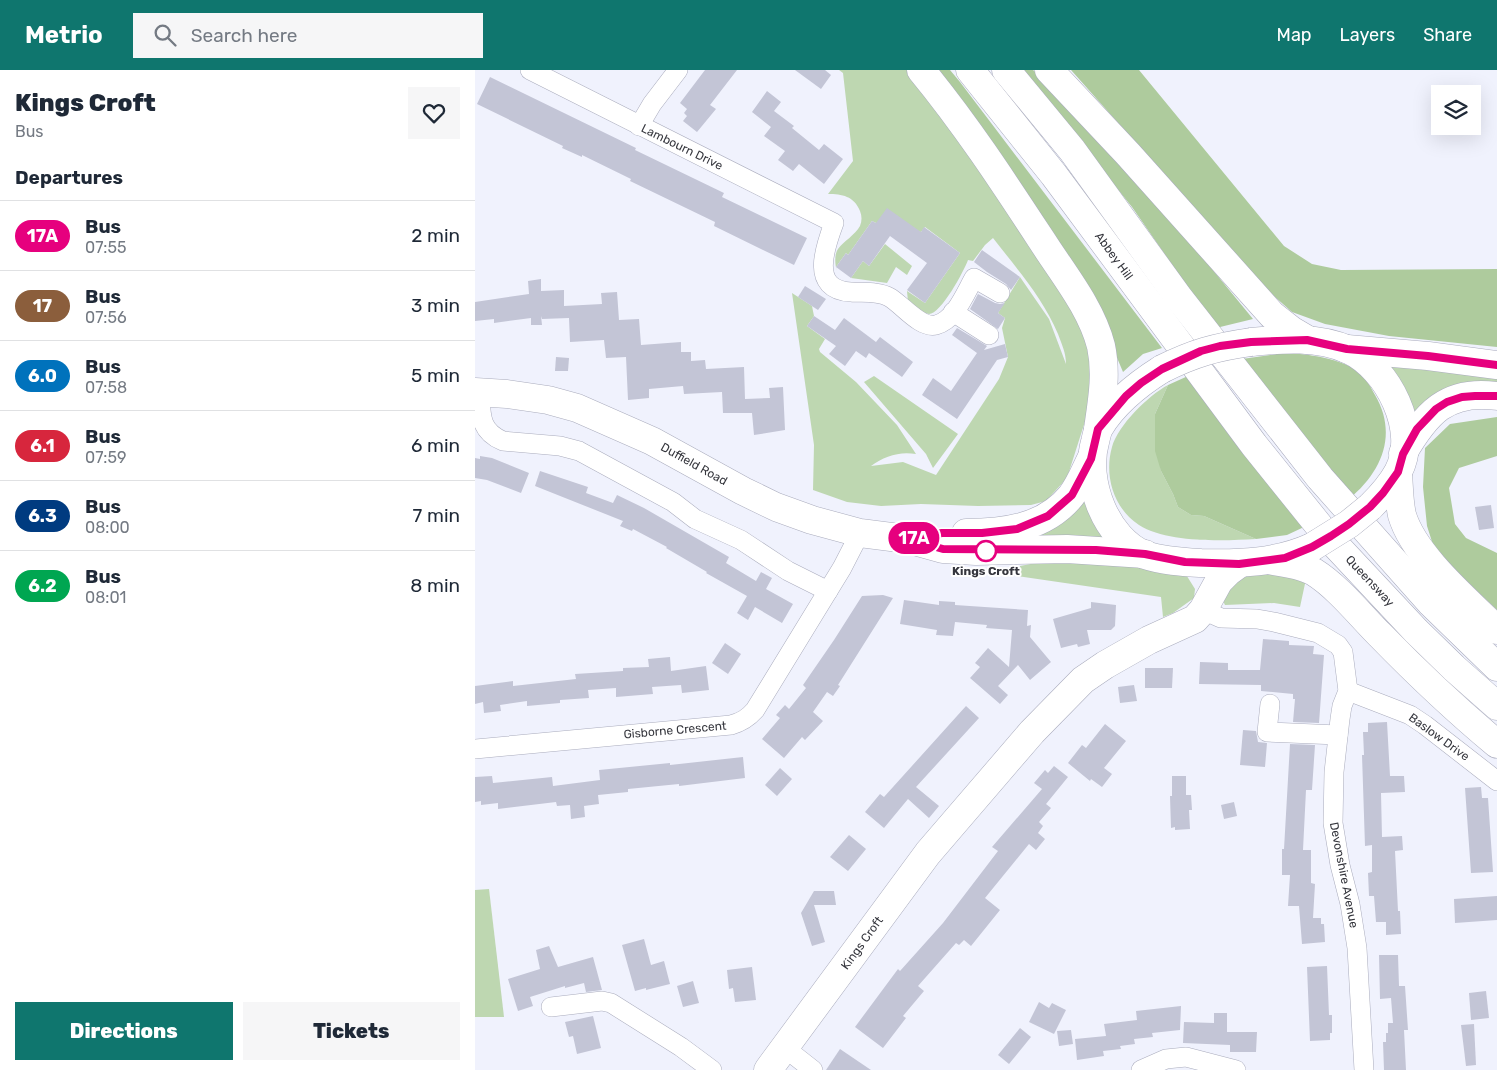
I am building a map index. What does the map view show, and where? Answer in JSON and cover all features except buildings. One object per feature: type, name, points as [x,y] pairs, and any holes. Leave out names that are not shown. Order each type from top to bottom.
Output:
[{"type":"main road","points":[[921,70],[947,101],[1015,199],[1086,310],[1097,333],[1104,364],[1105,382],[1098,429],[1091,459],[1095,491],[1100,505],[1119,536],[1145,554]]},
{"type":"main road","name":"Abbey Hill","points":[[970,70],[1054,175],[1254,444]]},
{"type":"main road","points":[[1006,70],[1072,150],[1179,298],[1320,478],[1431,603],[1497,666]]},
{"type":"main road","points":[[1049,70],[1273,315],[1307,340]]},
{"type":"main road","points":[[1098,429],[1126,396],[1141,383],[1162,369],[1201,351],[1220,346],[1251,342],[1307,340],[1347,349],[1428,356],[1497,365]]},
{"type":"main road","points":[[1347,349],[1359,355],[1377,371],[1395,399],[1403,422],[1405,438],[1401,463],[1402,513],[1415,544],[1430,563],[1497,630]]},
{"type":"main road","name":"Duffield Road","points":[[478,392],[540,399],[577,408],[652,442],[776,507],[812,520],[860,533],[907,539],[943,549],[976,551],[1067,549],[1145,554],[1185,562],[1239,564],[1272,561]]},
{"type":"main road","points":[[1272,561],[1312,547],[1349,524],[1370,507],[1383,493],[1423,422],[1436,409],[1447,402],[1475,396],[1497,396]]},
{"type":"main road","name":"Queensway","points":[[1254,444],[1328,537],[1416,631],[1497,706]]},
{"type":"main road","name":"Duffield Road","points":[[907,539],[942,533],[1001,532],[1033,523],[1048,516],[1072,495],[1091,459]]},
{"type":"main road","points":[[1272,561],[1295,565],[1313,571],[1497,744]]},
{"type":"main road","points":[[1185,562],[1196,574],[1200,582],[1203,591],[1204,607]]},
{"type":"main road","name":"Kings Croft","points":[[768,1070],[928,853],[1057,705],[1083,680],[1105,665],[1149,640],[1195,619],[1219,581],[1239,564]]},
{"type":"street","name":"Lambourn Drive","points":[[530,70],[834,223],[823,256],[825,273],[832,286],[848,292],[881,294],[890,297],[923,324],[934,326],[943,322],[953,312]]},
{"type":"street","points":[[639,126],[652,104],[679,70]]},
{"type":"street","points":[[989,335],[953,312],[974,278],[1000,293]]},
{"type":"street","name":"Duffield Road","points":[[478,392],[484,426],[494,437],[503,441],[560,446],[579,452],[673,502],[695,519],[741,540],[789,571],[827,591]]},
{"type":"street","name":"Gisborne Crescent","points":[[475,749],[731,725],[747,719],[755,710],[842,568],[860,533]]},
{"type":"street","name":"Devonshire Avenue","points":[[1204,607],[1221,618],[1265,620],[1318,633],[1338,645],[1343,652],[1348,691],[1342,706],[1338,736],[1334,772],[1333,823],[1357,948],[1364,1070]]},
{"type":"street","name":"Baslow Drive","points":[[1348,691],[1410,715],[1497,781]]},
{"type":"street","points":[[1270,704],[1267,732],[1338,736]]},
{"type":"street","points":[[551,1007],[602,1001],[611,1003],[681,1047],[712,1070]]},
{"type":"street","points":[[785,1048],[813,1070]]},
{"type":"street","points":[[1141,1070],[1166,1060],[1186,1057],[1236,1070]]},
{"type":"green space","points":[[839,70],[911,70],[1065,290],[1094,356],[1096,387],[1067,478],[1046,501],[1031,505],[921,504],[881,506],[847,502],[813,490],[814,445],[792,293],[812,306],[814,316],[807,326],[825,339],[819,349],[820,352],[856,382],[897,425],[916,454],[892,455],[881,459],[871,466],[903,462],[936,475],[999,379],[1008,357],[1002,328],[1005,318],[998,313],[1020,277],[1049,319],[1066,364],[1065,353],[1058,334],[1045,308],[993,238],[973,261],[968,260],[946,300],[934,312],[929,314],[908,302],[907,291],[925,303],[960,253],[925,227],[921,232],[872,221],[848,255],[846,253],[836,267],[837,251],[858,229],[862,218],[857,206],[851,199],[843,195],[828,194],[853,161],[843,73]]},
{"type":"green space","points":[[934,70],[950,70],[960,82],[1162,348],[1143,354],[1123,372],[1094,303]]},
{"type":"green space","points":[[1022,70],[1033,70],[1058,93],[1166,213],[1253,319],[1216,328],[1132,207]]},
{"type":"green space","points":[[1071,70],[1139,70],[1284,246],[1312,264],[1341,270],[1497,269],[1497,347],[1389,336],[1325,324],[1292,312],[1265,288]]},
{"type":"green space","points":[[885,244],[912,266],[907,275],[896,267],[887,283],[851,278],[863,261],[869,266]]},
{"type":"green space","points":[[1284,353],[1324,358],[1353,368],[1367,381],[1382,410],[1386,438],[1383,452],[1378,465],[1370,477],[1349,499],[1242,359]]},
{"type":"green space","points":[[1384,362],[1497,372],[1497,384],[1414,414],[1410,399],[1403,385]]},
{"type":"green space","points":[[874,376],[958,434],[933,468],[926,454],[864,382]]},
{"type":"green space","points":[[1188,376],[1304,527],[1287,535],[1256,539],[1204,516],[1191,515],[1178,507],[1161,471],[1155,451],[1155,414],[1168,385]]},
{"type":"green space","points":[[1168,385],[1155,414],[1161,471],[1178,507],[1191,515],[1204,516],[1256,539],[1196,540],[1164,535],[1139,525],[1130,518],[1117,500],[1110,480],[1109,469],[1115,438],[1127,420],[1144,403]]},
{"type":"green space","points":[[1497,417],[1497,456],[1459,468],[1449,488],[1455,524],[1466,538],[1497,553],[1497,610],[1435,551],[1427,526],[1423,487],[1425,448],[1450,424]]},
{"type":"green space","points":[[1085,489],[1109,542],[1006,536]]},
{"type":"green space","points":[[1073,556],[1185,573],[1195,589],[1194,598],[1173,613],[1163,617],[1161,597],[1017,576],[1020,566]]},
{"type":"green space","points":[[1277,570],[1306,579],[1300,607],[1274,603],[1225,605],[1222,590],[1241,574]]},
{"type":"green space","points":[[489,889],[504,1017],[475,1017],[475,890]]},
{"type":"bus line","name":"17A","points":[[1497,365],[1395,352],[1347,349],[1327,343],[1295,339],[1251,342],[1220,346],[1201,351],[1162,369],[1141,383],[1113,410],[1098,429],[1091,459],[1072,495],[1064,504],[1048,516],[1017,529],[1001,532],[942,533],[907,539],[943,549],[976,551],[1096,550],[1145,554],[1172,561],[1185,562],[1239,564],[1285,558],[1312,547],[1331,536],[1370,507],[1398,472],[1403,454],[1417,429],[1436,409],[1447,402],[1462,397],[1497,396]]},
{"type":"place","name":"Kings Croft","points":[[986,551]]}]
